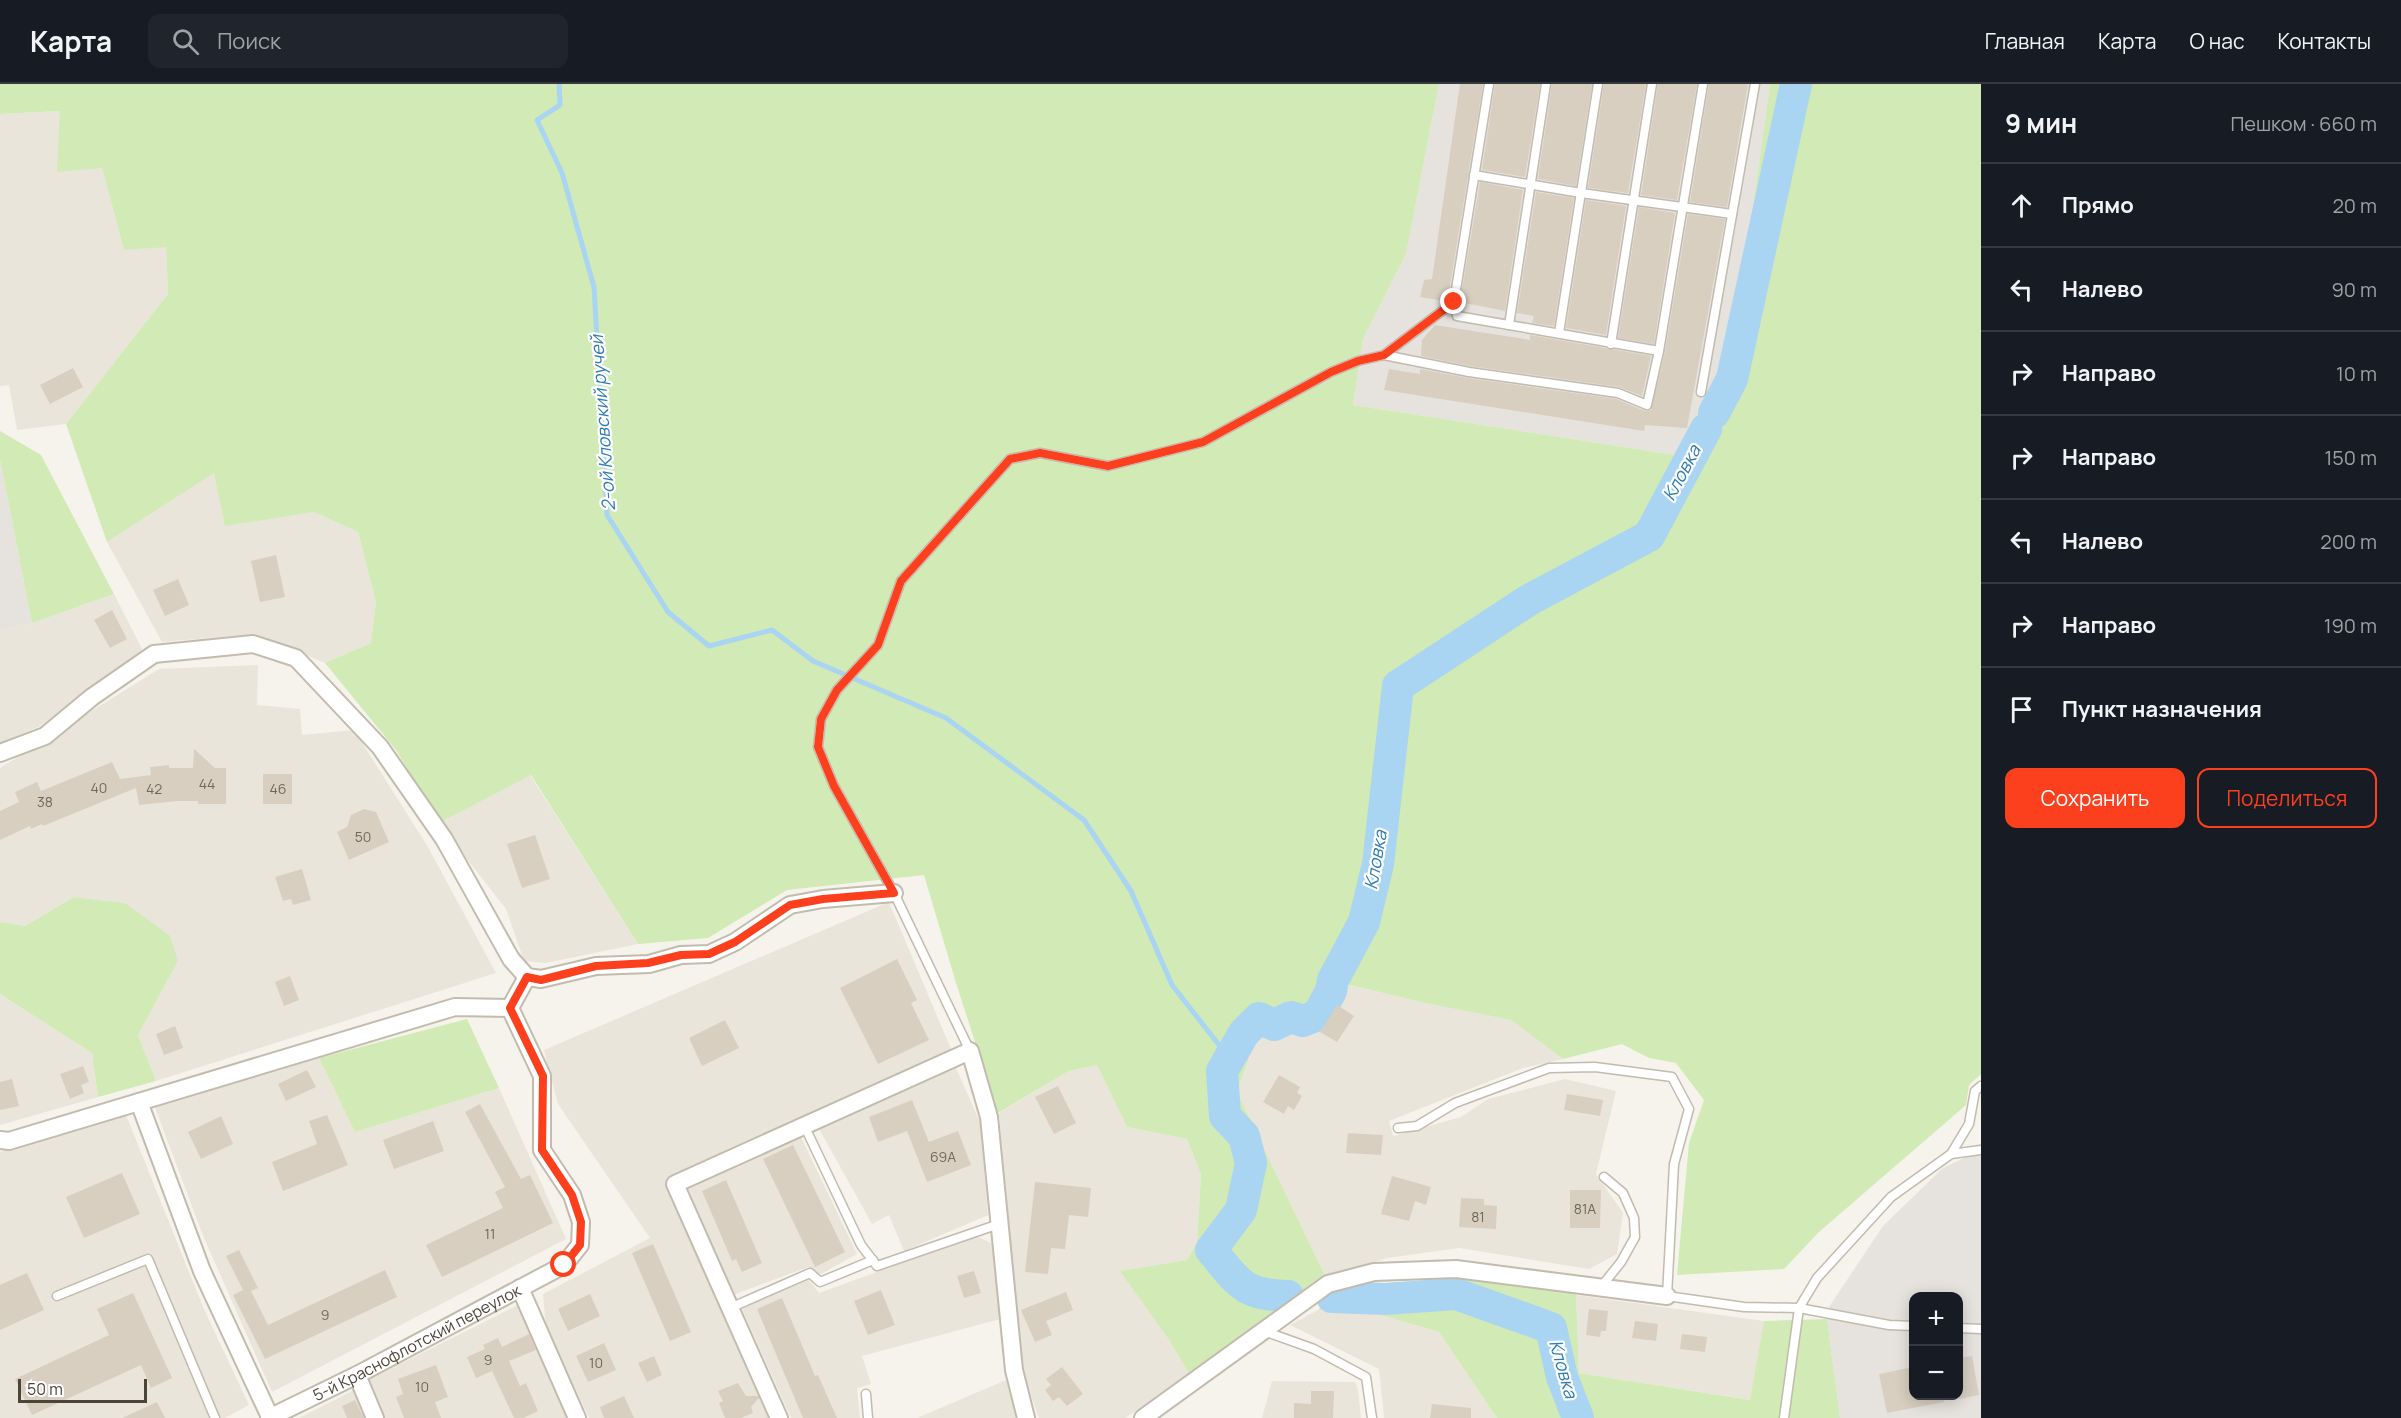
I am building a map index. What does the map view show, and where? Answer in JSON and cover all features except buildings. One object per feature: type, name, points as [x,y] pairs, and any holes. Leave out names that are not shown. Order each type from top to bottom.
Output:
[{"type":"street","points":[[0,753],[45,736],[92,698],[154,654],[253,644],[296,658],[380,747],[444,839],[511,959],[527,977],[541,980],[596,966],[648,963],[681,955],[709,954],[735,942],[790,905],[823,899],[894,893]]},
{"type":"street","points":[[0,1140],[9,1141],[455,1008],[510,1008],[527,977]]},
{"type":"street","name":"5-й Краснофлотский переулок","points":[[270,1418],[357,1375],[564,1265],[580,1245],[581,1222],[572,1195],[542,1150],[543,1076],[510,1008]]},
{"type":"street","points":[[779,1418],[675,1184],[970,1051],[989,1117],[1014,1370],[1026,1418]]},
{"type":"street","points":[[139,1102],[202,1271],[270,1418]]},
{"type":"street","points":[[1143,1418],[1328,1284],[1374,1272],[1456,1269],[1667,1296]]},
{"type":"street","points":[[520,1288],[577,1418]]},
{"type":"street","points":[[357,1375],[375,1418]]},
{"type":"lane","points":[[1489,84],[1454,302],[1457,316],[1659,351]]},
{"type":"lane","points":[[1509,325],[1546,84]]},
{"type":"lane","points":[[1559,333],[1598,84]]},
{"type":"lane","points":[[1611,344],[1652,84]]},
{"type":"lane","points":[[1384,355],[1469,372],[1618,393],[1647,405],[1659,351],[1703,84]]},
{"type":"lane","points":[[1701,392],[1755,84]]},
{"type":"lane","points":[[1474,175],[1581,193],[1732,214]]},
{"type":"lane","points":[[970,1051],[894,893],[834,786],[818,747],[821,719],[837,690],[878,645],[901,581],[1010,459],[1040,453],[1108,466],[1203,442],[1331,372],[1358,361],[1384,355],[1454,302]]},
{"type":"lane","points":[[1398,1128],[1417,1126],[1455,1103],[1549,1068],[1595,1067],[1672,1077],[1689,1109],[1674,1164],[1667,1296],[1744,1307],[1799,1308],[1889,1325],[1909,1326]]},
{"type":"lane","points":[[1784,1418],[1799,1308],[1817,1278],[1891,1197],[1951,1154],[1970,1124],[1975,1091],[1981,1086]]},
{"type":"lane","points":[[804,1125],[861,1245],[877,1266],[999,1224]]},
{"type":"lane","points":[[1951,1154],[1981,1150]]},
{"type":"lane","points":[[1601,1287],[1621,1262],[1635,1237],[1634,1218],[1623,1193],[1604,1177]]},
{"type":"lane","points":[[57,1296],[148,1259],[215,1418]]},
{"type":"lane","points":[[730,1308],[810,1273],[820,1282],[873,1260]]},
{"type":"lane","points":[[1963,1328],[1981,1329]]},
{"type":"lane","points":[[1263,1331],[1314,1349],[1366,1377],[1372,1418]]},
{"type":"lane","points":[[866,1394],[868,1418]]},
{"type":"shaded area","points":[[1439,84],[1770,84],[1726,403],[1675,455],[1353,405],[1363,339],[1406,254]]},
{"type":"shaded area","points":[[60,111],[102,168],[124,250],[166,246],[168,294],[66,424],[17,430],[9,385],[0,386],[0,114]]},
{"type":"shaded area","points":[[0,460],[32,623],[0,630]]},
{"type":"shaded area","points":[[215,472],[226,525],[314,512],[358,532],[376,602],[371,643],[325,663],[256,634],[162,642],[107,542]]},
{"type":"shaded area","points":[[114,594],[144,653],[38,727],[0,743],[0,630],[32,623]]},
{"type":"shaded area","points":[[258,665],[257,705],[300,709],[302,735],[354,730],[428,847],[496,973],[156,1081],[138,1035],[178,961],[125,903],[74,897],[25,926],[0,922],[0,768],[159,669]]},
{"type":"shaded area","points":[[530,775],[638,944],[546,963],[524,961],[506,909],[439,823]]},
{"type":"shaded area","points":[[889,902],[951,1049],[666,1183],[772,1418],[589,1418],[546,1327],[543,1294],[650,1238],[558,1104],[544,1050]]},
{"type":"shaded area","points":[[1342,983],[1511,1020],[1563,1059],[1523,1068],[1389,1121],[1393,1136],[1461,1117],[1488,1099],[1565,1079],[1616,1091],[1596,1174],[1623,1213],[1617,1254],[1589,1269],[1459,1248],[1387,1258],[1326,1278],[1237,1092],[1258,1032],[1288,1032],[1321,1020]]},
{"type":"shaded area","points":[[0,994],[92,1053],[98,1097],[0,1125]]},
{"type":"shaded area","points":[[319,1058],[355,1132],[499,1088],[566,1239],[272,1392],[204,1238],[154,1105]]},
{"type":"shaded area","points":[[1097,1065],[1127,1127],[1187,1139],[1201,1175],[1197,1242],[1187,1260],[1121,1271],[1169,1340],[1190,1375],[1125,1418],[1039,1418],[1023,1374],[999,1113],[1069,1071]]},
{"type":"shaded area","points":[[956,1068],[980,1122],[988,1215],[904,1251],[889,1215],[872,1224],[817,1125]]},
{"type":"shaded area","points":[[126,1115],[203,1307],[249,1405],[225,1418],[0,1418],[0,1152]]},
{"type":"shaded area","points":[[800,1135],[857,1254],[819,1275],[808,1267],[733,1295],[688,1188]]},
{"type":"shaded area","points":[[1981,1150],[1981,1418],[1840,1418],[1827,1319],[1829,1307],[1883,1226],[1943,1168]]},
{"type":"shaded area","points":[[976,1236],[991,1243],[1004,1318],[862,1356],[871,1384],[857,1388],[860,1418],[791,1418],[742,1309],[808,1279],[819,1293]]},
{"type":"shaded area","points":[[1576,1295],[1764,1321],[1751,1400],[1579,1373]]},
{"type":"shaded area","points":[[520,1304],[568,1418],[384,1418],[368,1380]]},
{"type":"shaded area","points":[[1360,1309],[1439,1332],[1497,1418],[1384,1418],[1379,1369],[1290,1325],[1318,1310]]},
{"type":"shaded area","points":[[1006,1380],[1018,1418],[917,1418]]},
{"type":"shaded area","points":[[1272,1381],[1355,1382],[1361,1418],[1262,1418]]},
{"type":"shaded area","points":[[354,1390],[366,1418],[299,1418]]},
{"type":"green space","points":[[0,84],[1439,84],[1406,254],[1363,339],[1353,405],[1675,455],[1726,403],[1770,84],[1981,84],[1981,1074],[1969,1085],[1966,1105],[1819,1232],[1784,1269],[1677,1275],[1689,1143],[1704,1100],[1676,1063],[1649,1058],[1622,1044],[1563,1059],[1511,1020],[1342,983],[1321,1020],[1288,1032],[1258,1032],[1237,1092],[1326,1278],[1190,1375],[1169,1340],[1120,1271],[1187,1260],[1197,1242],[1201,1175],[1187,1139],[1127,1127],[1097,1065],[1069,1071],[998,1113],[924,875],[787,890],[708,938],[638,944],[531,775],[439,823],[396,750],[325,663],[371,643],[376,602],[358,532],[314,512],[225,526],[214,473],[107,542],[66,424],[168,294],[166,247],[124,250],[102,168],[57,172],[60,111],[0,114]]},
{"type":"green space","points":[[0,431],[41,455],[114,594],[32,623],[0,460]]},
{"type":"green space","points":[[74,897],[125,903],[170,936],[178,961],[138,1035],[156,1081],[98,1097],[92,1053],[0,994],[0,922],[25,926]]},
{"type":"green space","points":[[467,1019],[499,1088],[355,1132],[319,1058]]},
{"type":"green space","points":[[1478,1277],[1576,1294],[1579,1373],[1750,1400],[1764,1321],[1827,1319],[1840,1418],[1497,1418],[1439,1332],[1360,1309],[1318,1310],[1343,1286]]},
{"type":"waterway","name":"2-ой Кловский ручей","points":[[559,84],[560,105],[537,120],[562,173],[594,287],[607,515],[668,612],[709,646],[772,630],[813,661],[946,718],[1084,820],[1131,891],[1172,985],[1230,1059]]},
{"type":"waterway","name":"Кловка","points":[[1714,413],[1732,379],[1796,84]]},
{"type":"waterway","name":"Кловка","points":[[1288,1296],[1251,1290],[1236,1279],[1211,1250],[1241,1210],[1251,1163],[1244,1136],[1225,1116],[1222,1071],[1244,1033],[1259,1018],[1274,1025],[1291,1017],[1303,1021],[1318,1015],[1331,991],[1333,980],[1364,922],[1378,864],[1398,686],[1529,600],[1649,536],[1706,429]]},
{"type":"waterway","name":"Кловка","points":[[1332,1297],[1385,1299],[1456,1294],[1551,1328],[1562,1377],[1578,1418]]},
{"type":"route","points":[[564,1265],[580,1245],[581,1222],[572,1195],[542,1150],[543,1076],[510,1008],[527,977],[541,980],[596,966],[648,963],[681,955],[709,954],[735,942],[790,905],[866,894],[894,893],[834,786],[818,747],[821,719],[837,690],[878,645],[901,581],[1010,459],[1040,453],[1108,466],[1203,442],[1331,372],[1358,361],[1384,355],[1454,302]]}]
